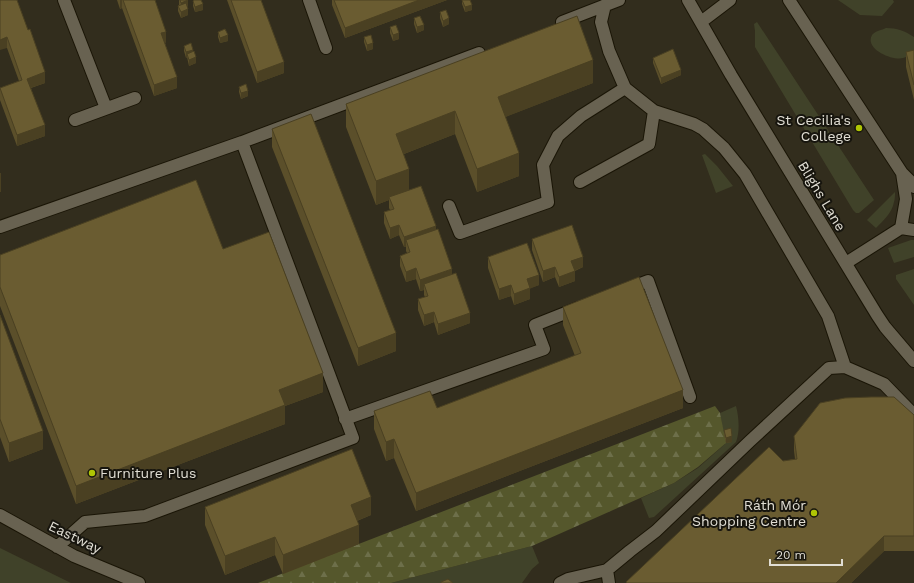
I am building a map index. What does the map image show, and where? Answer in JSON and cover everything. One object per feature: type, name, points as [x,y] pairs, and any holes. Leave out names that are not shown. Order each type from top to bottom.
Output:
[{"type":"street","points":[[64,0],[106,108]]},
{"type":"street","points":[[309,0],[326,48]]},
{"type":"street","points":[[554,25],[618,0]]},
{"type":"street","name":"Blighs Lane","points":[[688,0],[731,75],[877,315],[885,327],[914,361]]},
{"type":"street","points":[[701,22],[730,0]]},
{"type":"street","points":[[789,0],[902,173],[914,187]]},
{"type":"street","points":[[605,5],[601,22],[609,51],[625,88],[654,111],[694,124],[703,129],[724,148],[745,174],[828,316],[845,367]]},
{"type":"street","points":[[0,227],[242,142],[487,50]]},
{"type":"street","points":[[449,206],[460,233],[548,202],[543,165],[558,136],[581,116],[625,88]]},
{"type":"street","points":[[75,120],[135,98]]},
{"type":"street","points":[[580,182],[649,144],[654,111]]},
{"type":"street","points":[[57,547],[85,522],[145,516],[353,438],[242,142]]},
{"type":"street","points":[[901,228],[906,199],[902,173]]},
{"type":"street","points":[[846,263],[901,228],[914,230]]},
{"type":"street","points":[[620,292],[648,281],[690,397]]},
{"type":"street","points":[[345,419],[544,349],[535,325],[592,303]]},
{"type":"street","points":[[560,583],[568,579],[607,570],[656,531],[829,368],[845,367],[884,384],[914,416]]},
{"type":"street","name":"Eastway","points":[[0,515],[74,556],[139,583]]},
{"type":"street","points":[[607,570],[609,583]]},
{"type":"green space","points":[[838,0],[893,0],[894,2],[882,16],[860,15]]},
{"type":"green space","points":[[757,22],[874,200],[859,213],[856,213],[853,210],[755,47],[754,24]]},
{"type":"green space","points":[[886,28],[901,30],[914,37],[914,52],[903,58],[893,58],[876,49],[872,45],[872,35]]},
{"type":"green space","points":[[705,154],[733,186],[716,193],[702,155]]},
{"type":"green space","points":[[895,192],[891,210],[876,228],[867,220]]},
{"type":"green space","points":[[914,240],[914,257],[894,263],[888,248]]},
{"type":"green space","points":[[914,269],[914,305],[896,279],[896,275]]},
{"type":"green space","points":[[715,406],[720,413],[726,443],[698,467],[674,483],[532,546],[391,583],[258,583]]},
{"type":"green space","points":[[736,406],[739,424],[736,442],[654,517],[649,518],[641,498],[674,483],[698,468],[725,444],[720,413]]},
{"type":"green space","points":[[532,546],[539,563],[532,569],[522,583],[391,583]]},
{"type":"green space","points":[[0,548],[71,583],[0,583]]},
{"type":"building","points":[[0,0],[17,0],[28,30],[30,29],[45,72],[27,79],[45,125],[17,135],[0,88],[22,80],[7,37],[0,40]]},
{"type":"building","points":[[123,0],[155,0],[166,32],[161,33],[177,77],[154,85]]},
{"type":"building","points":[[180,0],[188,0],[181,3]]},
{"type":"building","points":[[194,0],[201,0],[203,4],[195,7]]},
{"type":"building","points":[[231,0],[261,0],[284,62],[257,72]]},
{"type":"building","points":[[334,0],[419,0],[345,28]]},
{"type":"building","points":[[462,0],[470,0],[472,5],[465,7]]},
{"type":"building","points":[[186,3],[188,9],[181,12],[178,6]]},
{"type":"building","points":[[446,10],[449,18],[443,21],[440,12]]},
{"type":"building","points":[[420,16],[424,25],[417,27],[414,18]]},
{"type":"building","points":[[577,16],[593,60],[498,97],[519,153],[477,169],[455,111],[396,134],[409,169],[376,181],[346,104]]},
{"type":"building","points":[[396,25],[399,33],[393,35],[390,27]]},
{"type":"building","points":[[225,29],[228,35],[220,38],[218,32]]},
{"type":"building","points":[[371,35],[373,43],[367,45],[364,37]]},
{"type":"building","points":[[191,43],[193,50],[186,52],[184,46]]},
{"type":"building","points":[[673,49],[681,70],[661,78],[653,58]]},
{"type":"building","points":[[914,50],[914,85],[906,52]]},
{"type":"building","points":[[194,51],[196,57],[189,60],[187,54]]},
{"type":"building","points":[[246,84],[248,91],[241,93],[239,87]]},
{"type":"building","points":[[311,114],[396,333],[358,348],[272,129]]},
{"type":"building","points":[[196,180],[223,249],[269,232],[323,373],[279,390],[285,405],[76,486],[0,287],[0,255]]},
{"type":"building","points":[[421,186],[436,226],[404,237],[399,225],[390,228],[384,212],[394,209],[389,197]]},
{"type":"building","points":[[572,225],[583,257],[571,261],[575,271],[559,277],[555,267],[543,271],[532,239]]},
{"type":"building","points":[[438,229],[452,269],[420,280],[416,268],[406,272],[400,256],[410,252],[406,240]]},
{"type":"building","points":[[527,243],[539,275],[527,279],[530,288],[514,294],[511,285],[499,289],[488,257]]},
{"type":"building","points":[[456,273],[470,313],[438,324],[434,312],[424,315],[418,299],[428,296],[424,284]]},
{"type":"building","points":[[639,277],[683,390],[416,493],[394,439],[386,442],[374,411],[430,391],[437,408],[581,353],[563,307]]},
{"type":"building","points":[[0,315],[43,431],[9,443],[0,419]]},
{"type":"building","name":"Ráth Mór Shopping Centre","points":[[894,397],[914,415],[914,536],[884,536],[836,583],[626,582],[769,447],[783,461],[797,459],[794,436],[820,403],[845,398]]},
{"type":"building","points":[[731,428],[732,436],[726,438],[724,430]]},
{"type":"building","points":[[352,449],[371,497],[351,505],[359,525],[283,555],[275,537],[225,556],[205,507]]},
{"type":"building","points":[[448,579],[453,583],[441,583],[441,582]]},
{"type":"place","name":"St Cecilia's College","points":[[859,128]]},
{"type":"place","name":"Furniture Plus","points":[[92,473]]},
{"type":"place","name":"Ráth Mór Shopping Centre","points":[[814,513]]}]
